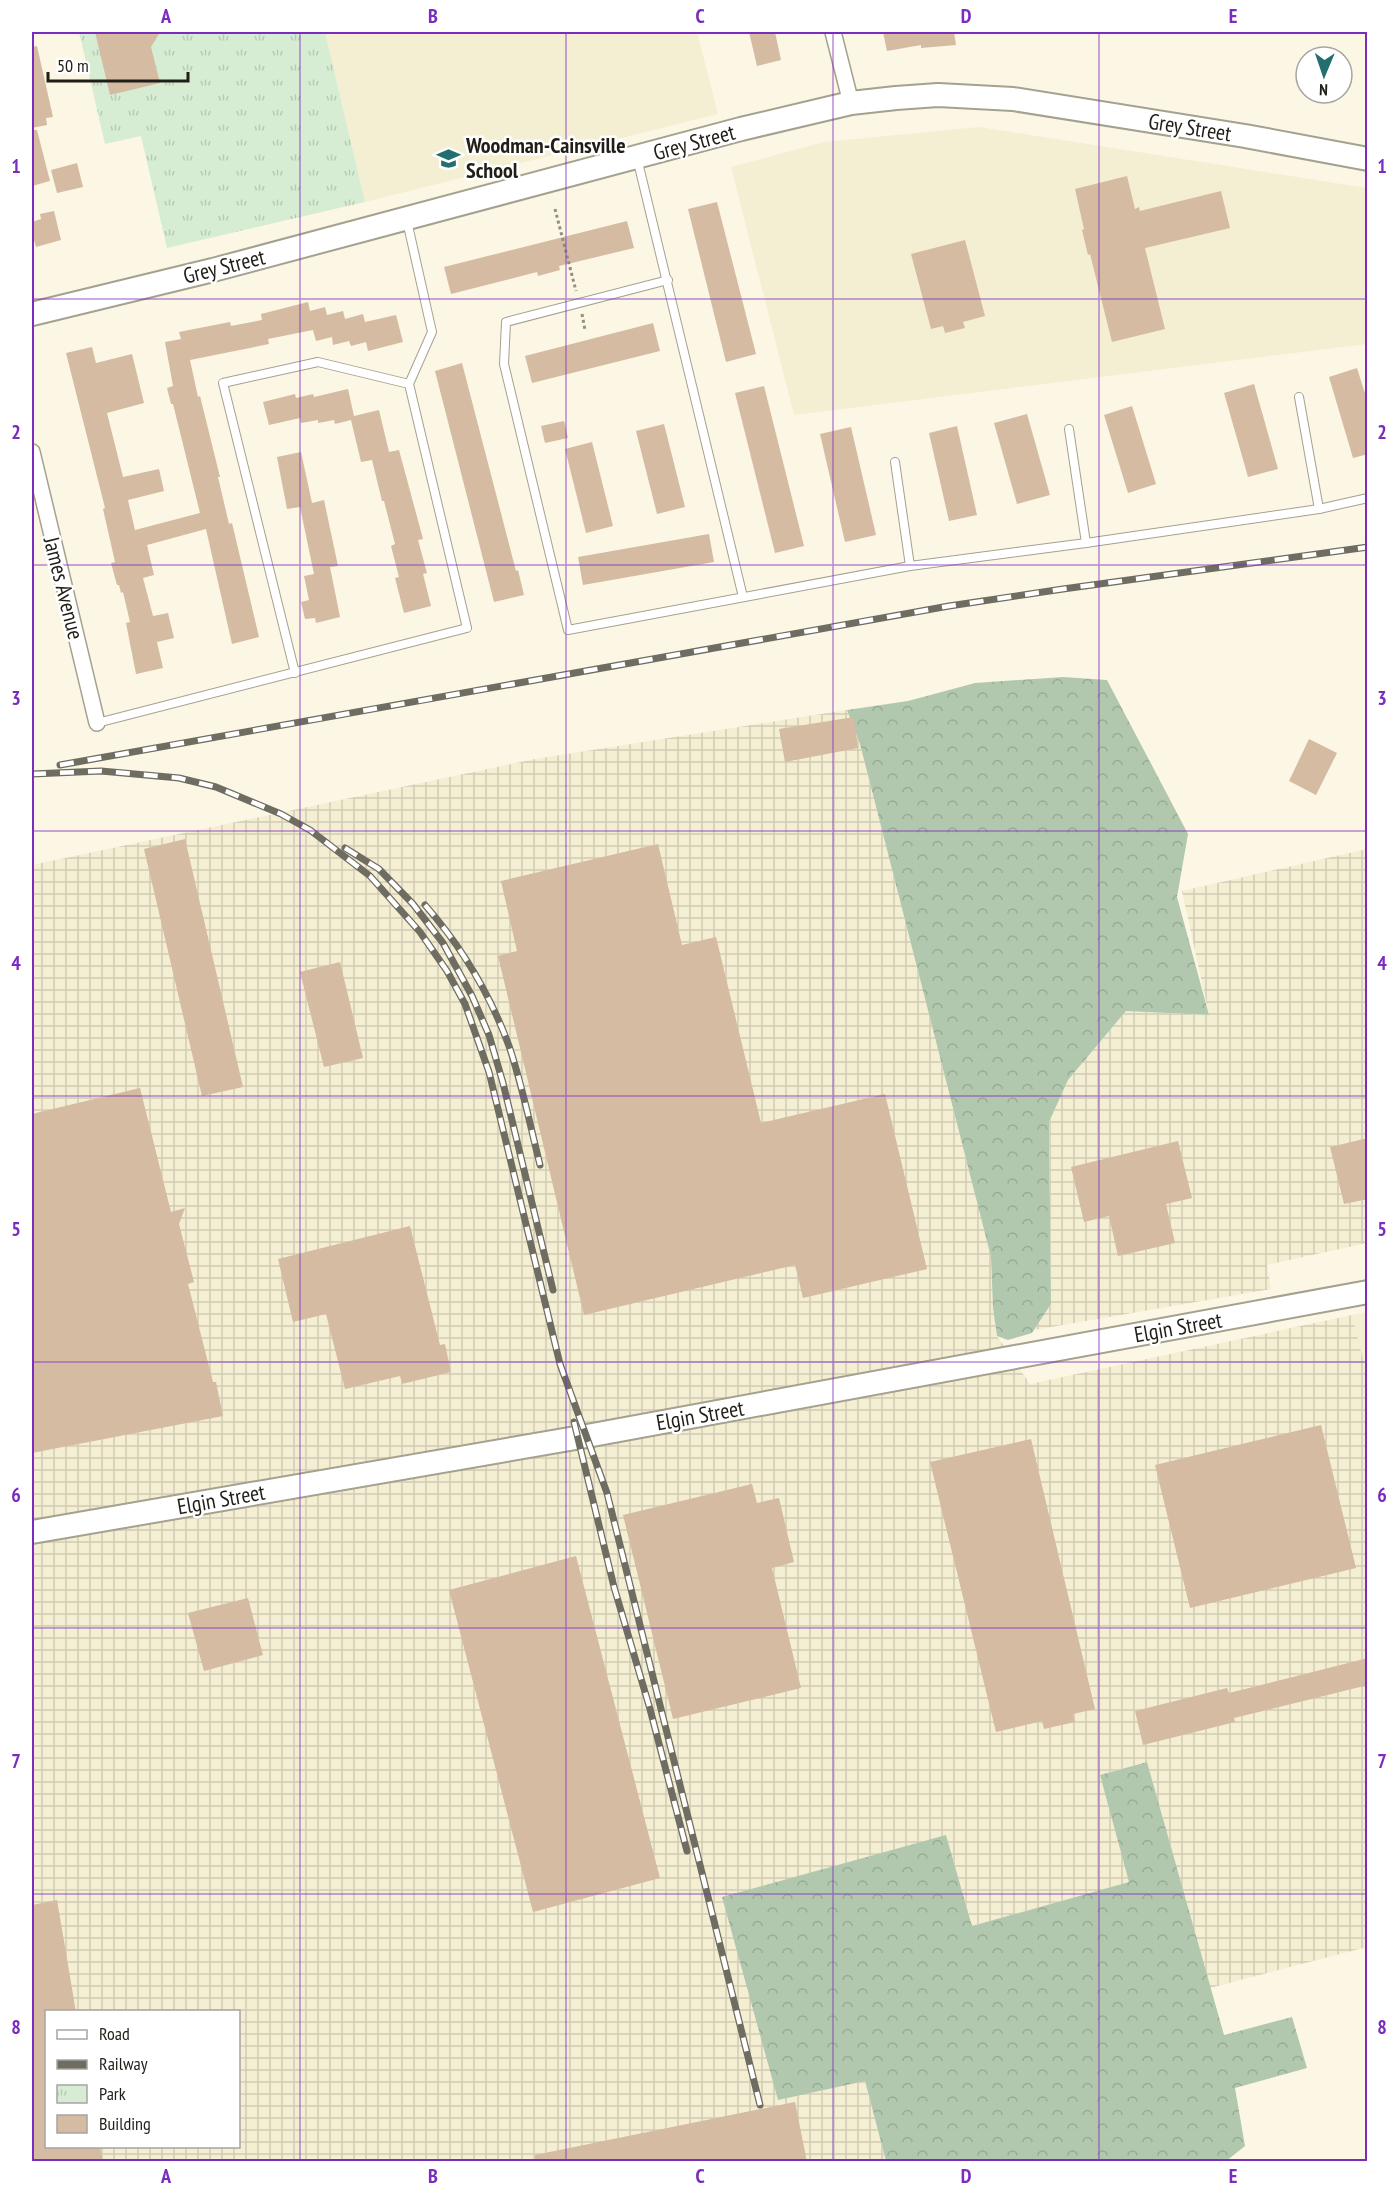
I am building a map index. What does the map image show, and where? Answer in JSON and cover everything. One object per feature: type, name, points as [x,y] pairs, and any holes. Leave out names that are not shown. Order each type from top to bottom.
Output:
[{"type":"street","points":[[833,32],[851,103]]},
{"type":"street","name":"Grey Street","points":[[32,314],[213,270],[741,129],[851,103],[938,95],[1013,99],[1245,136],[1368,159]]},
{"type":"street","name":"James Avenue","points":[[32,452],[97,723]]},
{"type":"street","name":"Elgin Street","points":[[32,1532],[587,1436],[1368,1292]]},
{"type":"lane","points":[[637,158],[743,597]]},
{"type":"lane","points":[[97,723],[467,628],[409,384],[432,332],[406,219]]},
{"type":"lane","points":[[668,280],[506,322],[504,364],[568,630],[910,566],[1319,509],[1368,498]]},
{"type":"lane","points":[[296,673],[223,383],[318,362],[409,384]]},
{"type":"lane","points":[[1299,397],[1319,509]]},
{"type":"lane","points":[[1069,429],[1086,543]]},
{"type":"lane","points":[[895,462],[910,566]]},
{"type":"path","points":[[555,209],[585,330]]},
{"type":"shaded area","name":"Woodman-Cainsville School","points":[[325,32],[697,32],[718,114],[365,202]]},
{"type":"shaded area","points":[[979,127],[1367,188],[1367,344],[794,415],[731,167],[824,142]]},
{"type":"shaded area","points":[[847,710],[860,744],[991,1257],[993,1308],[997,1336],[1030,1384],[1352,1315],[1368,1379],[1367,1947],[1210,1988],[1147,1762],[1100,1775],[1130,1882],[972,1926],[946,1835],[865,2081],[886,2161],[32,2161],[32,865],[535,759]]},
{"type":"shaded area","points":[[1367,849],[1367,1243],[1267,1265],[1271,1289],[1034,1330],[1051,1304],[1049,1122],[1068,1080],[1126,1011],[1209,1015],[1182,891]]},
{"type":"shaded area","points":[[1367,1312],[1367,1379],[1352,1315]]},
{"type":"green space","points":[[79,32],[325,32],[365,202],[167,248],[141,136],[105,144]]},
{"type":"green space","points":[[1063,677],[1107,680],[1188,834],[1177,897],[1209,1015],[1126,1011],[1068,1080],[1049,1122],[1051,1304],[1032,1333],[1008,1340],[997,1336],[993,1308],[991,1257],[860,744],[847,710],[908,701],[975,683]]},
{"type":"green space","points":[[1147,1762],[1224,2035],[1292,2017],[1307,2068],[1235,2088],[1245,2146],[1225,2162],[886,2161],[865,2081],[778,2100],[722,1897],[946,1835],[972,1926],[1129,1882],[1100,1775]]},
{"type":"building","points":[[95,32],[160,32],[151,47],[160,83],[110,95]]},
{"type":"building","points":[[749,32],[775,32],[781,60],[757,66]]},
{"type":"building","points":[[883,32],[954,32],[956,45],[921,48],[921,45],[887,51]]},
{"type":"building","points":[[37,46],[53,117],[46,118],[47,125],[32,128],[32,47]]},
{"type":"building","points":[[32,130],[37,130],[50,181],[32,186]]},
{"type":"building","points":[[77,163],[83,187],[57,193],[51,170]]},
{"type":"building","points":[[1127,176],[1135,209],[1139,207],[1140,211],[1221,191],[1230,228],[1145,248],[1165,329],[1112,342],[1090,254],[1088,255],[1075,189]]},
{"type":"building","points":[[717,202],[756,354],[726,362],[688,209]]},
{"type":"building","points":[[54,211],[61,240],[36,247],[34,240],[32,241],[32,222],[41,219],[40,214]]},
{"type":"building","points":[[627,221],[634,248],[559,266],[560,270],[538,276],[537,272],[451,294],[444,267]]},
{"type":"building","points":[[965,240],[985,316],[963,322],[965,328],[945,333],[943,326],[931,329],[911,254]]},
{"type":"building","points":[[308,302],[310,311],[325,307],[327,315],[343,311],[345,319],[363,314],[365,322],[396,315],[403,342],[368,351],[366,342],[351,346],[349,341],[333,345],[332,337],[316,341],[313,330],[268,339],[269,344],[190,360],[259,637],[232,644],[206,529],[147,545],[154,575],[143,578],[153,616],[168,613],[174,638],[157,642],[163,668],[136,674],[126,623],[130,622],[123,592],[121,593],[117,585],[111,563],[115,562],[103,509],[105,508],[66,353],[92,347],[96,363],[132,354],[144,403],[107,413],[123,477],[159,469],[164,491],[128,500],[135,530],[200,513],[167,388],[173,386],[165,342],[181,339],[179,332],[230,322],[231,326],[262,320],[261,314]]},
{"type":"building","points":[[653,323],[660,351],[532,383],[525,356]]},
{"type":"building","points":[[462,363],[524,595],[494,602],[435,371]]},
{"type":"building","points":[[1357,368],[1368,403],[1368,454],[1353,458],[1329,377]]},
{"type":"building","points":[[1254,384],[1278,469],[1248,477],[1224,393]]},
{"type":"building","points":[[764,386],[804,546],[775,553],[735,393]]},
{"type":"building","points":[[348,389],[354,416],[379,410],[389,452],[399,450],[423,539],[418,540],[427,573],[423,574],[431,606],[404,613],[395,578],[399,577],[391,546],[395,544],[384,501],[382,501],[372,460],[361,462],[351,420],[335,424],[334,420],[301,423],[300,418],[269,425],[263,402],[295,394],[296,398],[313,394],[314,397]]},
{"type":"building","points":[[1132,406],[1156,484],[1128,493],[1104,415]]},
{"type":"building","points":[[1027,414],[1050,495],[1017,504],[994,423]]},
{"type":"building","points":[[564,421],[568,438],[545,443],[541,426]]},
{"type":"building","points":[[664,424],[685,507],[657,514],[636,431]]},
{"type":"building","points":[[957,426],[977,515],[949,521],[929,433]]},
{"type":"building","points":[[851,427],[876,535],[845,542],[820,434]]},
{"type":"building","points":[[592,442],[613,526],[586,533],[565,449]]},
{"type":"building","points":[[301,452],[312,503],[324,500],[338,566],[330,567],[340,617],[316,623],[315,618],[305,619],[301,602],[309,600],[304,576],[314,574],[300,507],[287,509],[277,457]]},
{"type":"building","points":[[709,534],[714,562],[583,585],[578,557]]},
{"type":"building","points":[[854,717],[858,748],[785,762],[779,729]]},
{"type":"building","points":[[1309,739],[1337,753],[1316,795],[1289,781]]},
{"type":"building","points":[[185,839],[243,1087],[202,1096],[144,849]]},
{"type":"building","points":[[658,844],[682,945],[716,937],[761,1123],[885,1094],[927,1269],[803,1298],[795,1265],[584,1315],[498,956],[517,951],[501,881]]},
{"type":"building","points":[[340,962],[363,1058],[324,1067],[300,972]]},
{"type":"building","points":[[140,1088],[171,1212],[185,1208],[179,1224],[194,1282],[188,1284],[213,1382],[216,1382],[223,1416],[32,1453],[32,1114]]},
{"type":"building","points":[[1368,1138],[1368,1199],[1344,1204],[1330,1147]]},
{"type":"building","points":[[1178,1141],[1192,1198],[1166,1204],[1175,1243],[1118,1256],[1109,1216],[1084,1222],[1071,1167]]},
{"type":"building","points":[[410,1226],[440,1345],[445,1344],[451,1372],[402,1384],[400,1376],[345,1389],[326,1314],[293,1322],[278,1259]]},
{"type":"building","points":[[1321,1425],[1356,1568],[1190,1608],[1155,1465]]},
{"type":"building","points":[[1031,1439],[1095,1709],[1073,1714],[1075,1722],[1044,1729],[1042,1721],[996,1732],[930,1462]]},
{"type":"building","points":[[752,1484],[757,1503],[779,1498],[794,1562],[772,1568],[801,1688],[673,1719],[623,1515]]},
{"type":"building","points":[[576,1556],[660,1878],[533,1912],[449,1590]]},
{"type":"building","points":[[248,1598],[263,1655],[204,1671],[188,1613]]},
{"type":"building","points":[[1368,1658],[1368,1685],[1234,1718],[1235,1722],[1143,1745],[1135,1711],[1227,1688],[1229,1693]]},
{"type":"building","points":[[57,1900],[76,2010],[45,2010],[45,2148],[100,2148],[103,2162],[32,2162],[32,1905]]},
{"type":"building","points":[[795,2102],[807,2162],[535,2162],[535,2155]]},
{"type":"railway","points":[[60,765],[949,606],[1368,547]]},
{"type":"railway","points":[[32,774],[101,771],[179,778],[216,787],[281,814],[310,830],[370,876],[420,932],[447,971],[465,1004],[489,1072],[560,1364],[607,1493],[760,2105]]},
{"type":"railway","points":[[345,848],[379,869],[413,904],[443,943],[472,996],[489,1035],[503,1083],[553,1290]]},
{"type":"railway","points":[[425,905],[451,937],[484,989],[493,1008],[518,1075],[540,1165]]},
{"type":"railway","points":[[574,1422],[614,1587],[650,1709],[687,1851]]},
{"type":"place","name":"Woodman-Cainsville School","points":[[448,158]]}]
